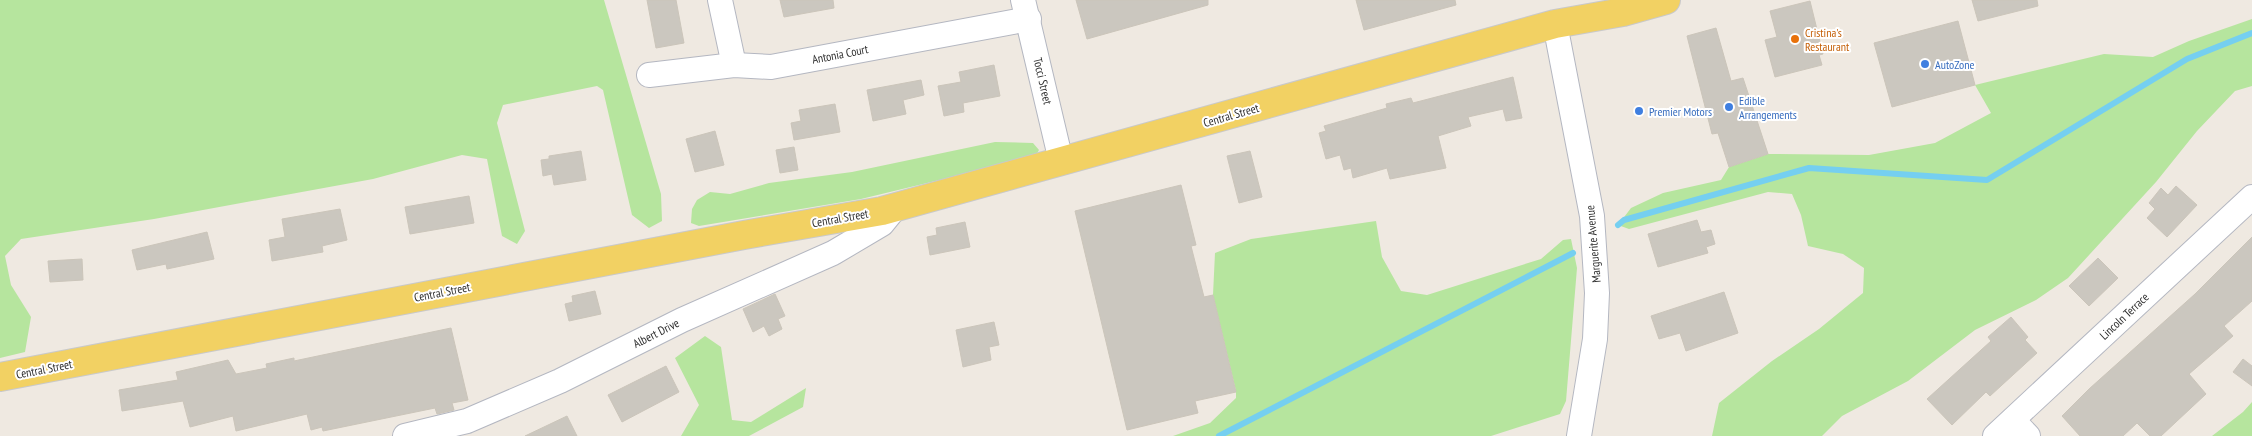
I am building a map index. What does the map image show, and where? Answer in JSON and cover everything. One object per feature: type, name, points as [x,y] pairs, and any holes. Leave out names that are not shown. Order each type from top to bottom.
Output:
[{"type":"main road","name":"Central Street","points":[[0,377],[895,208],[1555,24],[1623,12],[1666,0]]},
{"type":"street","points":[[720,0],[734,65]]},
{"type":"street","name":"Antonia Court","points":[[649,75],[734,65],[771,67],[1026,10]]},
{"type":"street","name":"Tocci Street","points":[[1026,10],[1061,162]]},
{"type":"street","name":"Marguerite Avenue","points":[[1555,24],[1592,216],[1596,283],[1595,339],[1579,436]]},
{"type":"street","name":"Lincoln Terrace","points":[[1995,436],[2020,428],[2252,197]]},
{"type":"street","name":"Albert Drive","points":[[405,436],[467,421],[560,381],[682,320],[833,253],[882,224],[895,208]]},
{"type":"green space","points":[[0,0],[604,0],[661,194],[662,221],[649,228],[632,215],[603,90],[597,86],[503,105],[497,123],[525,231],[517,244],[502,236],[487,159],[462,155],[373,179],[154,219],[21,239],[5,256],[11,285],[31,317],[25,352],[0,358]]},
{"type":"green space","points":[[2252,19],[2252,86],[2235,91],[2197,131],[2156,182],[2068,278],[2036,300],[1975,330],[1908,381],[1842,416],[1822,436],[1712,436],[1719,403],[1772,361],[1819,329],[1863,293],[1864,268],[1843,254],[1808,246],[1801,215],[1792,194],[1768,192],[1629,229],[1618,225],[1631,208],[1663,193],[1721,180],[1729,167],[1768,154],[1869,155],[1935,143],[1991,113],[1975,85],[2104,54],[2153,57],[2189,41]]},
{"type":"green space","points":[[995,142],[1033,143],[1039,150],[1035,157],[861,199],[699,226],[691,223],[692,209],[697,200],[710,192],[730,194],[769,183],[852,172]]},
{"type":"green space","points":[[1376,221],[1382,257],[1401,291],[1427,295],[1541,259],[1563,240],[1571,239],[1577,268],[1566,401],[1560,414],[1491,436],[1173,436],[1210,423],[1236,398],[1236,391],[1213,295],[1215,253],[1251,239]]},
{"type":"green space","points":[[705,336],[721,347],[732,420],[751,422],[806,388],[803,407],[749,436],[681,436],[699,405],[675,358]]},
{"type":"green space","points":[[2252,402],[2252,436],[2212,436],[2243,412]]},
{"type":"building","points":[[647,0],[676,0],[684,43],[656,48]]},
{"type":"building","points":[[780,0],[833,0],[834,8],[784,17]]},
{"type":"building","points":[[1076,0],[1208,0],[1208,5],[1087,39]]},
{"type":"building","points":[[1356,0],[1455,0],[1456,5],[1364,30]]},
{"type":"building","points":[[1972,0],[2037,0],[2038,6],[1978,21]]},
{"type":"building","name":"Cristina's Restaurant","points":[[1810,1],[1823,54],[1819,55],[1822,65],[1775,77],[1765,40],[1777,37],[1770,11]]},
{"type":"building","name":"AutoZone","points":[[1958,21],[1975,85],[1892,107],[1874,43]]},
{"type":"building","name":"Edible Arrangements","points":[[1716,28],[1731,81],[1743,78],[1768,154],[1729,167],[1718,133],[1712,134],[1687,36]]},
{"type":"building","points":[[994,65],[1000,96],[963,103],[964,112],[944,116],[938,86],[961,82],[959,72]]},
{"type":"building","points":[[1513,77],[1522,118],[1506,121],[1503,109],[1468,117],[1471,126],[1438,136],[1446,168],[1390,179],[1387,168],[1353,178],[1351,168],[1344,170],[1340,155],[1326,159],[1319,133],[1326,131],[1324,126],[1387,108],[1386,104],[1411,98],[1413,103]]},
{"type":"building","points":[[921,80],[924,95],[903,100],[906,114],[873,121],[867,90]]},
{"type":"building","points":[[835,104],[840,132],[794,140],[791,123],[801,121],[799,110]]},
{"type":"building","points":[[715,131],[724,165],[695,172],[686,139]]},
{"type":"building","points":[[794,147],[798,170],[780,173],[776,150]]},
{"type":"building","points":[[581,151],[586,180],[554,185],[552,174],[543,176],[541,160],[549,159],[549,156]]},
{"type":"building","points":[[1250,151],[1262,197],[1239,203],[1227,156]]},
{"type":"building","points":[[1181,185],[1196,245],[1191,246],[1204,297],[1213,295],[1236,392],[1195,401],[1198,413],[1127,430],[1075,211]]},
{"type":"building","points":[[2176,186],[2197,205],[2167,237],[2147,218],[2155,209],[2149,203],[2161,188],[2168,195]]},
{"type":"building","points":[[469,196],[474,223],[410,234],[405,207]]},
{"type":"building","points":[[340,209],[347,240],[322,246],[323,252],[272,261],[269,240],[285,237],[282,219]]},
{"type":"building","points":[[1697,220],[1701,232],[1711,230],[1715,244],[1706,247],[1708,253],[1658,267],[1648,234]]},
{"type":"building","points":[[965,222],[970,247],[930,255],[927,237],[937,235],[936,228]]},
{"type":"building","points":[[207,232],[214,259],[167,269],[166,264],[137,270],[132,250]]},
{"type":"building","points":[[2252,237],[2252,301],[2224,326],[2233,336],[2189,374],[2206,394],[2161,436],[2150,436],[2137,423],[2123,436],[2080,436],[2062,416],[2089,389],[2195,294]]},
{"type":"building","points":[[2098,258],[2118,278],[2089,306],[2069,286]]},
{"type":"building","points":[[82,259],[83,280],[50,282],[48,261]]},
{"type":"building","points":[[595,291],[601,314],[569,321],[565,304],[573,302],[572,296]]},
{"type":"building","points":[[1724,292],[1738,333],[1686,351],[1680,333],[1659,339],[1651,316]]},
{"type":"building","points":[[775,294],[785,316],[778,319],[782,329],[769,336],[764,326],[753,332],[743,309]]},
{"type":"building","points":[[2011,317],[2028,337],[2025,340],[2037,353],[1990,396],[1986,392],[1952,425],[1927,399],[1991,341],[1988,337]]},
{"type":"building","points":[[994,322],[999,345],[989,347],[991,360],[963,367],[956,330]]},
{"type":"building","points":[[451,328],[468,400],[452,403],[454,410],[437,414],[435,408],[323,431],[322,427],[311,430],[307,414],[236,431],[233,416],[190,427],[183,401],[122,411],[119,390],[178,380],[176,372],[228,360],[236,374],[267,368],[266,364],[294,358],[294,361]]},
{"type":"building","points":[[2243,359],[2252,366],[2252,386],[2233,372]]},
{"type":"building","points":[[666,366],[679,392],[622,422],[608,395]]},
{"type":"building","points":[[567,416],[577,436],[525,436]]},
{"type":"waterway","points":[[1618,225],[1624,220],[1809,168],[1987,180],[2187,59],[2252,33]]},
{"type":"waterway","points":[[1219,436],[1573,253]]},
{"type":"place","name":"Cristina's Restaurant","points":[[1795,39]]},
{"type":"place","name":"AutoZone","points":[[1925,64]]},
{"type":"place","name":"Edible Arrangements","points":[[1729,107]]},
{"type":"place","name":"Premier Motors","points":[[1639,111]]}]
